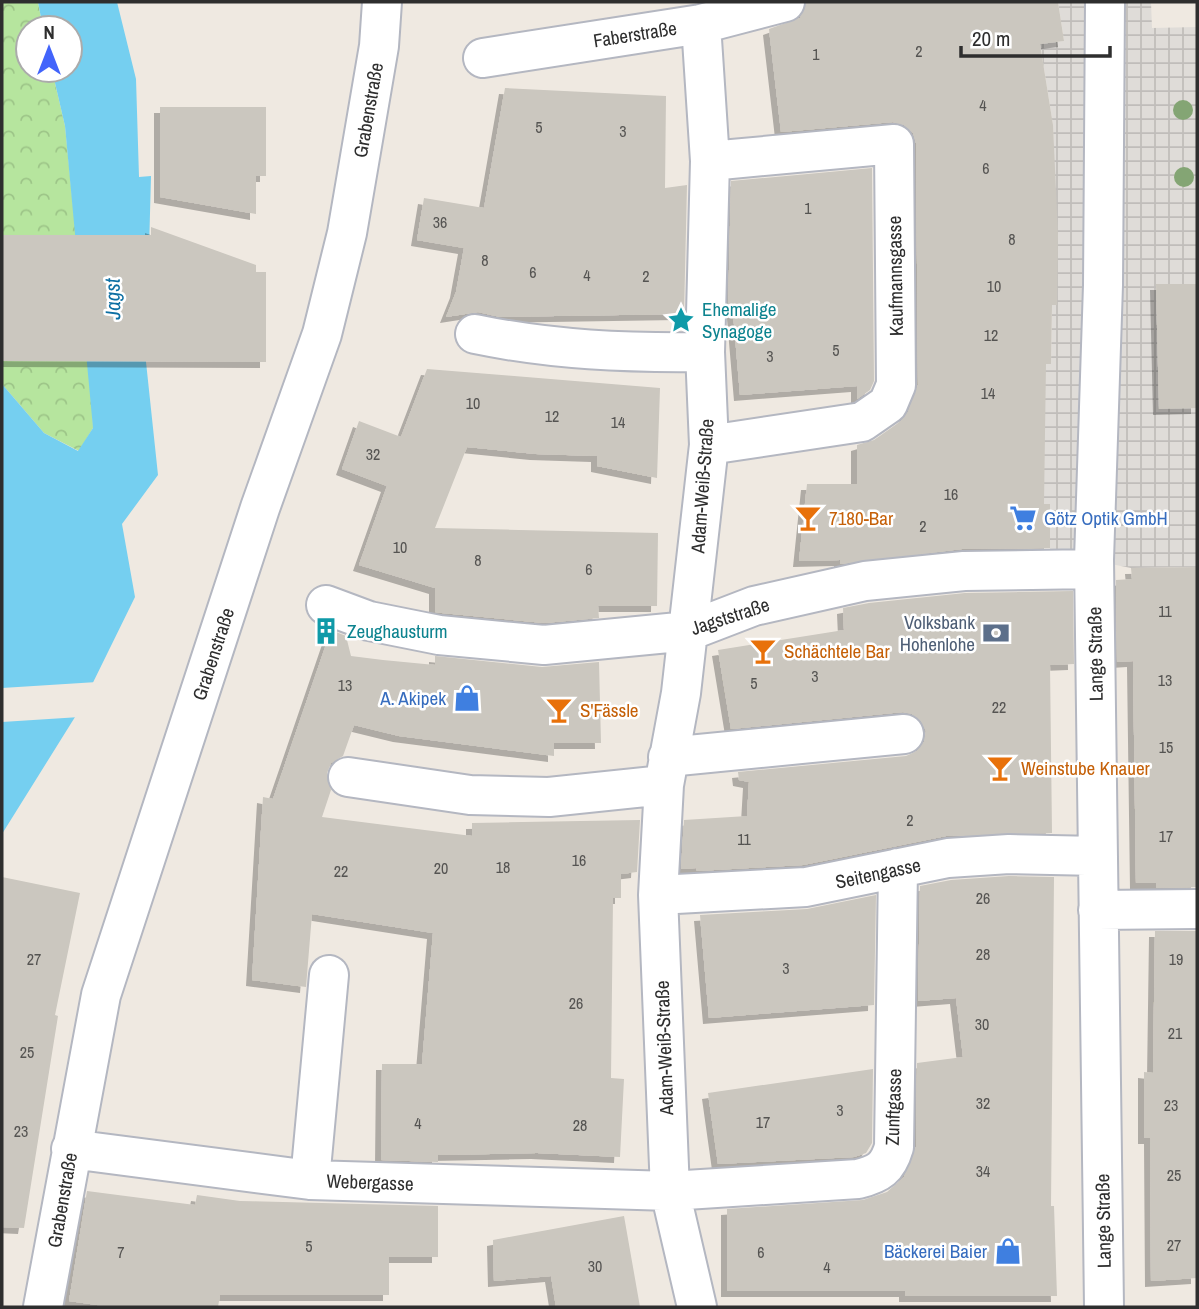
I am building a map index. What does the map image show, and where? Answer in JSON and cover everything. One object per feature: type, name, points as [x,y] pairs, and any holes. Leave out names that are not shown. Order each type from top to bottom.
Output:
[{"type":"street","name":"Grabenstraße","points":[[43,1307],[101,995],[260,509],[322,334],[347,233],[379,46],[382,2]]},
{"type":"street","name":"Faberstraße","points":[[483,58],[701,24],[785,2]]},
{"type":"street","name":"Lange Straße","points":[[1104,1307],[1094,569],[1103,285],[1105,2]]},
{"type":"street","name":"Adam-Weiß-Straße","points":[[696,1307],[670,1191],[658,895],[666,771],[690,631],[709,444],[705,352],[710,161],[701,24]]},
{"type":"street","name":"Kaufmannsgasse","points":[[709,444],[862,422],[888,404],[896,385],[894,144],[710,161]]},
{"type":"street","points":[[475,334],[537,346],[613,353],[705,352]]},
{"type":"street","name":"Jagststraße","points":[[326,605],[369,621],[439,635],[544,645],[690,631],[754,606],[865,581],[964,571],[1094,569]]},
{"type":"street","points":[[348,777],[483,795],[549,797],[666,771],[904,734]]},
{"type":"street","name":"Seitengasse","points":[[658,895],[806,887],[948,858],[1009,854],[1098,856]]},
{"type":"street","name":"Zunftgasse","points":[[670,1191],[858,1179],[877,1174],[889,1163],[894,1147],[898,868]]},
{"type":"street","points":[[1098,909],[1197,909]]},
{"type":"street","points":[[310,1180],[329,975]]},
{"type":"street","name":"Webergasse","points":[[71,1149],[310,1180],[670,1191]]},
{"type":"green space","points":[[2,2],[38,2],[40,14],[14,14],[14,84],[55,84],[65,126],[92,396],[93,428],[79,451],[44,433],[2,384]]},
{"type":"shaded area","points":[[1058,2],[1151,2],[1152,28],[1197,27],[1197,284],[1156,285],[1159,408],[1197,408],[1197,567],[1131,568],[1050,552],[1050,505],[1044,504],[1043,364],[1051,364],[1052,305],[1057,305],[1053,125],[1040,44],[1064,41]]},
{"type":"water","name":"Jagst","points":[[38,2],[117,2],[136,79],[139,177],[151,176],[146,362],[158,475],[122,524],[135,597],[80,709],[2,834],[2,384],[44,433],[78,451],[93,428],[65,126],[55,84],[84,84],[84,14],[40,14]]},
{"type":"pier","points":[[97,682],[80,717],[2,722],[2,688]]},
{"type":"building","points":[[806,2],[1058,2],[1064,41],[1040,44],[1053,125],[1058,235],[1057,305],[1052,305],[1051,364],[1046,364],[1044,504],[1050,504],[1050,548],[962,549],[840,564],[840,560],[799,561],[807,484],[857,484],[857,445],[874,440],[901,421],[908,412],[918,385],[916,143],[913,133],[904,125],[893,122],[781,132],[769,29],[800,18]]},
{"type":"building","points":[[505,88],[666,96],[665,188],[687,185],[684,314],[500,317],[478,312],[446,317],[456,292],[464,248],[417,240],[424,198],[484,208]]},
{"type":"building","points":[[160,107],[266,107],[266,176],[256,176],[256,214],[160,197]]},
{"type":"building","points":[[872,168],[874,381],[870,390],[857,399],[857,386],[740,395],[733,313],[728,314],[731,181]]},
{"type":"building","points":[[151,227],[256,265],[256,272],[266,272],[266,362],[2,361],[2,235],[151,235]]},
{"type":"building","points":[[1156,284],[1197,284],[1197,408],[1159,409]]},
{"type":"building","points":[[427,369],[660,388],[657,478],[597,466],[597,456],[536,454],[467,447],[435,528],[658,533],[657,606],[598,606],[599,618],[544,623],[442,613],[435,612],[435,588],[359,565],[387,486],[342,469],[359,421],[401,437]]},
{"type":"building","points":[[1197,567],[1197,887],[1156,888],[1156,883],[1136,883],[1133,661],[1117,662],[1116,580],[1132,579],[1131,568]]},
{"type":"building","points":[[1073,591],[1074,664],[1050,665],[1052,833],[946,836],[803,865],[697,871],[696,868],[681,869],[684,820],[747,816],[749,782],[739,780],[738,772],[906,756],[917,751],[924,742],[926,731],[921,721],[912,714],[903,712],[731,729],[718,650],[844,630],[843,608],[869,603],[965,593]]},
{"type":"building","points":[[331,630],[346,636],[351,656],[383,660],[435,665],[435,656],[542,667],[599,662],[601,743],[554,743],[554,756],[399,736],[354,725],[343,756],[331,763],[327,773],[331,790],[322,817],[472,836],[472,823],[640,820],[637,872],[621,874],[621,898],[613,898],[611,1078],[624,1079],[620,1157],[537,1153],[438,1155],[438,1162],[381,1160],[382,1064],[422,1064],[433,933],[312,914],[306,987],[252,980],[263,797],[273,799]]},
{"type":"building","points":[[1009,876],[1054,877],[1051,1206],[1054,1206],[1057,1296],[905,1296],[905,1291],[727,1291],[727,1209],[863,1200],[887,1192],[904,1177],[916,1147],[917,1063],[963,1057],[956,998],[918,1001],[920,886],[951,880]]},
{"type":"building","points":[[2,877],[80,893],[55,1015],[58,1016],[24,1228],[2,1227]]},
{"type":"building","points":[[876,895],[874,1005],[709,1018],[700,915],[807,909]]},
{"type":"building","points":[[1155,931],[1197,931],[1197,1278],[1151,1281],[1150,1138],[1144,1138],[1144,1072],[1153,1073]]},
{"type":"building","points":[[873,1069],[872,1143],[866,1153],[854,1157],[718,1164],[708,1093]]},
{"type":"building","points":[[87,1191],[195,1205],[197,1195],[240,1201],[438,1206],[438,1257],[389,1257],[389,1295],[220,1295],[218,1307],[111,1307],[69,1301]]},
{"type":"building","points":[[624,1216],[640,1307],[556,1307],[551,1276],[494,1281],[493,1240]]},
{"type":"place","name":"Ehemalige Synagoge","points":[[681,320]]},
{"type":"place","name":"7180-Bar","points":[[808,518]]},
{"type":"place","name":"Götz Optik GmbH","points":[[1023,518]]},
{"type":"place","name":"Zeughausturm","points":[[326,631]]},
{"type":"place","name":"Volksbank Hohenlohe","points":[[996,633]]},
{"type":"place","name":"Schächtele Bar","points":[[763,651]]},
{"type":"place","name":"A. Akipek","points":[[467,698]]},
{"type":"place","name":"S'Fässle","points":[[559,710]]},
{"type":"place","name":"Weinstube Knauer","points":[[1000,768]]},
{"type":"place","name":"Bäckerei Baier","points":[[1008,1251]]}]
